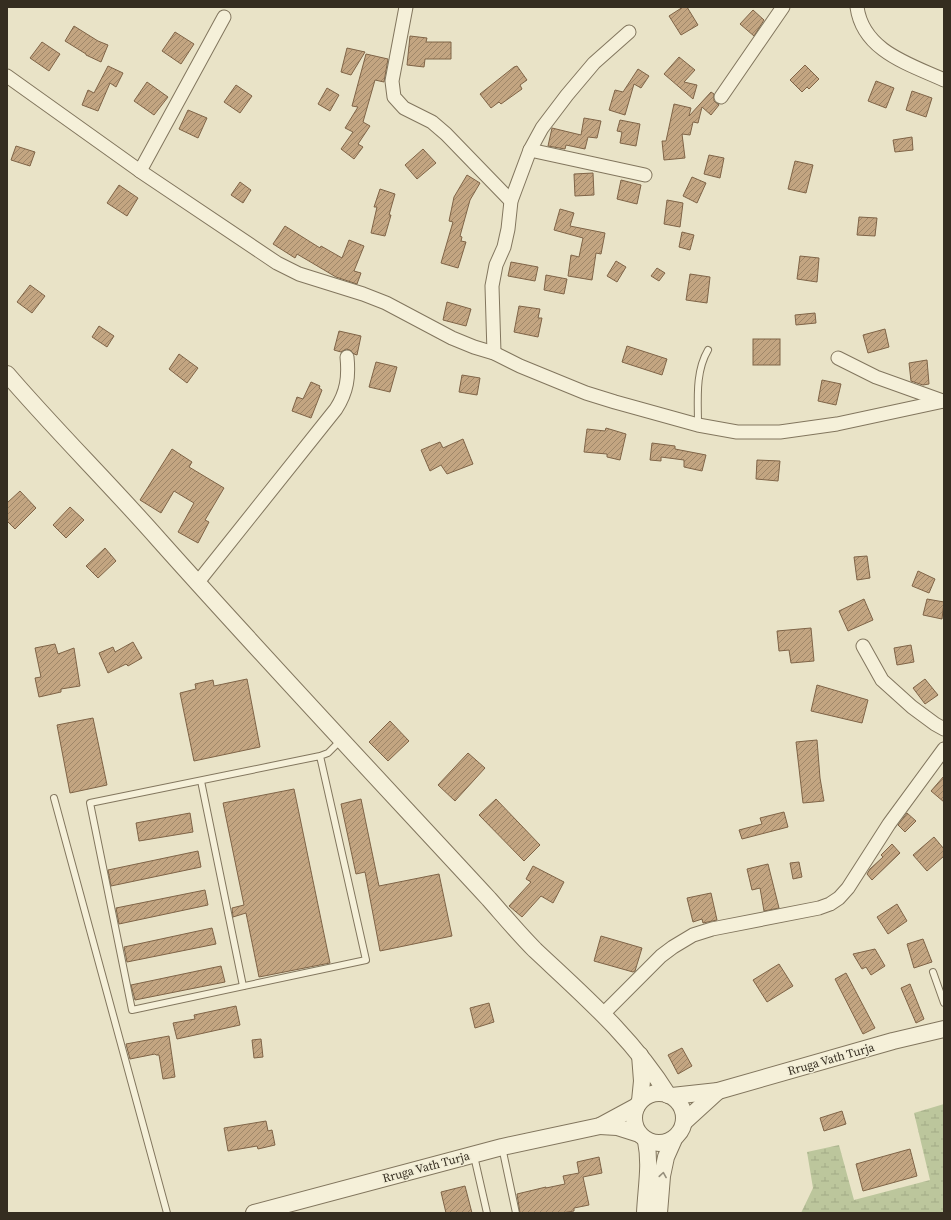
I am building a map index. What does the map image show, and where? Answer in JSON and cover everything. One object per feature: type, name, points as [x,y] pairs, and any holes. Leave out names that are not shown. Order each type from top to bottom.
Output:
[{"type":"street","points":[[406,7],[392,81],[394,97],[404,108],[432,122],[446,134],[511,201]]},
{"type":"street","points":[[721,97],[784,7]]},
{"type":"street","points":[[857,7],[858,16],[869,36],[890,55],[944,80]]},
{"type":"street","points":[[140,171],[224,17]]},
{"type":"street","points":[[494,353],[492,286],[496,265],[504,247],[508,229],[511,201],[530,150],[542,128],[567,95],[594,63],[628,32]]},
{"type":"street","points":[[7,76],[140,171],[277,263],[299,274],[363,294],[386,303],[452,338],[494,353],[520,366],[586,393],[698,425],[737,432],[780,432],[836,424],[943,401]]},
{"type":"street","points":[[530,150],[645,175]]},
{"type":"street","points":[[198,582],[336,410],[346,390],[348,375],[347,357]]},
{"type":"street","points":[[838,358],[876,377],[943,401]]},
{"type":"street","points":[[7,374],[38,410],[116,492],[182,566],[533,948],[603,1014],[640,1055],[670,1095],[679,1103],[684,1112],[684,1122]]},
{"type":"street","points":[[863,646],[882,680],[912,707],[935,724],[944,728]]},
{"type":"street","points":[[603,1014],[661,956],[693,935],[712,929],[819,908],[830,904],[839,898],[848,888],[889,824],[944,749]]},
{"type":"street","name":"Rruga Vath Turja","points":[[600,1126],[652,1093],[670,1095],[718,1091],[893,1041],[944,1029]]},
{"type":"street","points":[[640,1055],[642,1081],[638,1103],[633,1115],[634,1125],[642,1137],[648,1153],[645,1213]]},
{"type":"street","name":"Rruga Vath Turja","points":[[254,1213],[502,1147],[600,1126],[616,1127],[642,1137],[655,1144],[666,1143],[674,1139],[681,1131],[684,1122],[718,1091]]},
{"type":"street","points":[[659,1213],[662,1176],[666,1157],[674,1139]]},
{"type":"lane","points":[[698,425],[699,377],[703,360],[708,350]]},
{"type":"lane","points":[[320,756],[366,960],[132,1010],[90,803],[320,756],[328,753],[342,739]]},
{"type":"lane","points":[[201,780],[243,986]]},
{"type":"lane","points":[[54,798],[167,1213]]},
{"type":"lane","points":[[933,972],[944,1003]]},
{"type":"lane","points":[[502,1147],[516,1213]]},
{"type":"lane","points":[[474,1155],[487,1213]]},
{"type":"green space","points":[[944,1104],[944,1213],[801,1213],[813,1188],[807,1152],[839,1145],[854,1200],[930,1180],[914,1113]]},
{"type":"building","points":[[683,7],[687,7],[698,25],[681,35],[669,16]]},
{"type":"building","points":[[753,10],[764,20],[754,36],[740,24]]},
{"type":"building","points":[[74,26],[98,41],[108,45],[101,62],[86,55],[65,41]]},
{"type":"building","points":[[175,32],[194,44],[181,64],[162,51]]},
{"type":"building","points":[[410,36],[427,38],[426,42],[451,42],[451,59],[425,59],[424,67],[407,65]]},
{"type":"building","points":[[42,42],[60,54],[49,71],[30,58]]},
{"type":"building","points":[[347,48],[365,52],[351,75],[341,72]]},
{"type":"building","points":[[366,54],[388,59],[384,82],[375,80],[363,122],[370,126],[358,144],[363,147],[354,159],[341,149],[353,132],[345,128],[358,107],[352,106]]},
{"type":"building","points":[[679,57],[695,70],[684,82],[697,85],[693,99],[664,74]]},
{"type":"building","points":[[805,65],[819,79],[809,89],[807,87],[802,92],[790,80]]},
{"type":"building","points":[[108,66],[123,73],[116,87],[110,83],[98,111],[82,105],[88,90],[94,93]]},
{"type":"building","points":[[517,66],[527,80],[520,85],[522,89],[501,104],[499,102],[491,108],[480,94]]},
{"type":"building","points":[[638,69],[649,76],[641,88],[634,84],[625,115],[609,110],[615,90],[623,92]]},
{"type":"building","points":[[876,81],[894,88],[886,108],[868,101]]},
{"type":"building","points":[[147,82],[168,97],[154,115],[134,101]]},
{"type":"building","points":[[236,85],[252,96],[240,113],[224,102]]},
{"type":"building","points":[[327,88],[339,95],[330,111],[318,104]]},
{"type":"building","points":[[912,91],[932,98],[926,117],[906,110]]},
{"type":"building","points":[[711,92],[714,94],[714,101],[719,105],[711,115],[702,107],[698,123],[693,122],[690,135],[682,134],[685,158],[664,160],[662,141],[666,141],[674,104],[691,108],[689,116]]},
{"type":"building","points":[[188,110],[207,118],[198,138],[179,129]]},
{"type":"building","points":[[584,118],[601,121],[597,138],[588,137],[585,149],[566,145],[565,149],[548,146],[552,128],[581,135]]},
{"type":"building","points":[[620,120],[640,124],[636,146],[620,143],[622,132],[617,131]]},
{"type":"building","points":[[912,137],[913,150],[895,152],[893,140]]},
{"type":"building","points":[[16,146],[35,152],[30,166],[11,160]]},
{"type":"building","points":[[423,149],[436,163],[417,179],[405,165]]},
{"type":"building","points":[[709,155],[724,158],[720,178],[704,174]]},
{"type":"building","points":[[795,161],[813,165],[806,193],[788,189]]},
{"type":"building","points":[[593,173],[594,195],[575,196],[574,174]]},
{"type":"building","points":[[467,175],[480,183],[470,200],[460,236],[462,237],[461,241],[466,242],[458,268],[441,263],[453,222],[449,221],[454,197]]},
{"type":"building","points":[[692,177],[706,183],[697,203],[683,196]]},
{"type":"building","points":[[621,180],[641,185],[637,204],[617,199]]},
{"type":"building","points":[[240,182],[251,190],[243,203],[231,195]]},
{"type":"building","points":[[119,185],[138,198],[127,216],[107,203]]},
{"type":"building","points":[[380,189],[395,194],[385,236],[371,233],[377,207],[374,207]]},
{"type":"building","points":[[667,200],[683,203],[680,227],[664,224]]},
{"type":"building","points":[[560,209],[574,213],[570,226],[605,233],[601,254],[596,253],[592,280],[568,276],[571,255],[579,257],[583,238],[554,230]]},
{"type":"building","points":[[859,217],[877,218],[875,236],[857,235]]},
{"type":"building","points":[[285,226],[320,248],[321,246],[342,258],[349,240],[364,246],[354,271],[361,273],[357,284],[336,277],[297,254],[295,258],[273,244]]},
{"type":"building","points":[[682,232],[694,235],[690,250],[679,247]]},
{"type":"building","points":[[800,256],[819,258],[817,282],[797,279]]},
{"type":"building","points":[[616,261],[626,267],[617,282],[607,276]]},
{"type":"building","points":[[511,262],[538,267],[535,281],[508,276]]},
{"type":"building","points":[[657,268],[665,273],[659,281],[651,276]]},
{"type":"building","points":[[690,274],[710,277],[707,303],[686,300]]},
{"type":"building","points":[[546,275],[567,279],[564,294],[544,290]]},
{"type":"building","points":[[30,285],[45,296],[32,313],[17,302]]},
{"type":"building","points":[[447,302],[471,309],[466,326],[443,320]]},
{"type":"building","points":[[519,306],[540,309],[538,318],[542,318],[538,337],[514,332]]},
{"type":"building","points":[[815,313],[816,323],[796,325],[795,315]]},
{"type":"building","points":[[99,326],[114,336],[107,347],[92,337]]},
{"type":"building","points":[[885,329],[889,347],[868,353],[863,335]]},
{"type":"building","points":[[339,331],[361,336],[357,355],[346,349],[341,352],[334,350]]},
{"type":"building","points":[[753,339],[780,339],[780,365],[753,365]]},
{"type":"building","points":[[627,346],[667,359],[662,375],[622,362]]},
{"type":"building","points":[[179,354],[198,368],[187,383],[169,369]]},
{"type":"building","points":[[927,360],[929,384],[923,385],[911,381],[909,363]]},
{"type":"building","points":[[376,362],[397,367],[390,392],[369,387]]},
{"type":"building","points":[[462,375],[480,378],[477,395],[459,392]]},
{"type":"building","points":[[822,380],[841,384],[836,405],[818,401]]},
{"type":"building","points":[[311,382],[320,386],[319,388],[322,390],[311,418],[292,411],[297,397],[303,399]]},
{"type":"building","points":[[606,428],[626,434],[620,460],[607,457],[607,454],[584,452],[587,429],[605,431]]},
{"type":"building","points":[[463,439],[473,464],[447,474],[441,465],[430,471],[421,450],[440,442],[443,448]]},
{"type":"building","points":[[652,443],[675,446],[675,449],[706,455],[702,471],[684,467],[684,460],[661,457],[661,461],[650,460]]},
{"type":"building","points":[[172,449],[192,462],[189,467],[224,488],[205,520],[209,522],[198,543],[178,532],[194,503],[174,491],[161,513],[140,500]]},
{"type":"building","points":[[757,460],[780,461],[778,481],[756,479]]},
{"type":"building","points":[[20,491],[36,508],[15,529],[7,521],[7,503]]},
{"type":"building","points":[[70,507],[84,520],[66,538],[53,525]]},
{"type":"building","points":[[105,548],[116,561],[98,578],[86,566]]},
{"type":"building","points":[[867,556],[870,578],[857,580],[854,557]]},
{"type":"building","points":[[918,571],[935,579],[929,593],[912,586]]},
{"type":"building","points":[[864,599],[873,620],[848,631],[839,611]]},
{"type":"building","points":[[927,599],[944,602],[942,619],[923,615]]},
{"type":"building","points":[[811,628],[814,661],[791,663],[789,650],[779,651],[777,631]]},
{"type":"building","points":[[133,642],[142,658],[128,666],[126,664],[108,673],[99,653],[113,647],[115,652]]},
{"type":"building","points":[[55,644],[58,654],[74,648],[80,686],[61,689],[61,692],[39,697],[35,678],[41,677],[35,648]]},
{"type":"building","points":[[911,645],[914,662],[897,665],[894,648]]},
{"type":"building","points":[[247,679],[260,747],[194,761],[180,693],[196,689],[195,684],[213,680],[214,686]]},
{"type":"building","points":[[925,679],[938,695],[925,704],[913,688]]},
{"type":"building","points":[[817,685],[868,700],[862,723],[811,711]]},
{"type":"building","points":[[93,718],[107,785],[70,793],[57,725]]},
{"type":"building","points":[[390,721],[409,741],[388,761],[369,742]]},
{"type":"building","points":[[817,740],[820,778],[824,801],[803,803],[796,742]]},
{"type":"building","points":[[468,753],[485,768],[455,801],[438,785]]},
{"type":"building","points":[[944,776],[944,802],[931,791]]},
{"type":"building","points":[[294,789],[330,963],[259,977],[246,913],[233,917],[232,908],[244,905],[223,803]]},
{"type":"building","points":[[361,799],[379,886],[439,874],[452,936],[380,951],[365,872],[356,874],[341,804]]},
{"type":"building","points":[[496,799],[540,845],[524,861],[479,815]]},
{"type":"building","points":[[784,812],[788,827],[742,839],[739,830],[762,824],[760,818]]},
{"type":"building","points":[[190,813],[193,832],[139,841],[136,823]]},
{"type":"building","points":[[907,813],[916,821],[905,832],[898,825]]},
{"type":"building","points":[[934,837],[944,849],[944,856],[927,871],[913,855]]},
{"type":"building","points":[[892,844],[900,853],[872,880],[867,874],[870,869],[883,857],[881,855]]},
{"type":"building","points":[[198,851],[201,867],[111,886],[108,870]]},
{"type":"building","points":[[799,862],[802,877],[793,879],[790,863]]},
{"type":"building","points":[[768,864],[779,908],[764,911],[760,888],[752,890],[747,869]]},
{"type":"building","points":[[533,866],[564,882],[553,903],[541,896],[522,917],[509,906],[531,882],[526,879]]},
{"type":"building","points":[[205,890],[208,905],[119,924],[116,908]]},
{"type":"building","points":[[711,893],[717,920],[703,923],[702,919],[693,922],[687,898]]},
{"type":"building","points":[[897,904],[907,921],[888,934],[877,917]]},
{"type":"building","points":[[212,928],[216,944],[127,962],[124,947]]},
{"type":"building","points":[[601,936],[642,948],[635,971],[633,972],[594,961]]},
{"type":"building","points":[[923,939],[932,962],[914,968],[907,944]]},
{"type":"building","points":[[875,949],[885,966],[871,975],[866,967],[862,969],[853,954]]},
{"type":"building","points":[[779,964],[793,986],[767,1002],[753,980]]},
{"type":"building","points":[[221,966],[225,982],[135,1000],[131,985]]},
{"type":"building","points":[[846,973],[875,1028],[863,1034],[835,979]]},
{"type":"building","points":[[910,984],[924,1019],[916,1023],[901,988]]},
{"type":"building","points":[[489,1003],[494,1022],[475,1028],[470,1008]]},
{"type":"building","points":[[236,1006],[240,1025],[177,1039],[173,1023],[195,1019],[194,1015]]},
{"type":"building","points":[[169,1036],[175,1077],[163,1079],[159,1055],[155,1054],[130,1059],[126,1044]]},
{"type":"building","points":[[261,1039],[263,1057],[254,1058],[252,1040]]},
{"type":"building","points":[[682,1048],[692,1066],[678,1074],[668,1055]]},
{"type":"building","points":[[842,1111],[846,1124],[824,1131],[820,1118]]},
{"type":"building","points":[[266,1121],[268,1131],[272,1130],[275,1145],[258,1149],[257,1146],[228,1151],[224,1128]]},
{"type":"building","points":[[910,1149],[917,1176],[863,1191],[856,1164]]},
{"type":"building","points":[[599,1157],[602,1173],[583,1177],[589,1205],[574,1208],[574,1211],[562,1213],[520,1213],[517,1194],[565,1184],[563,1176],[579,1173],[577,1162]]},
{"type":"building","points":[[465,1186],[472,1213],[446,1213],[441,1192]]}]
